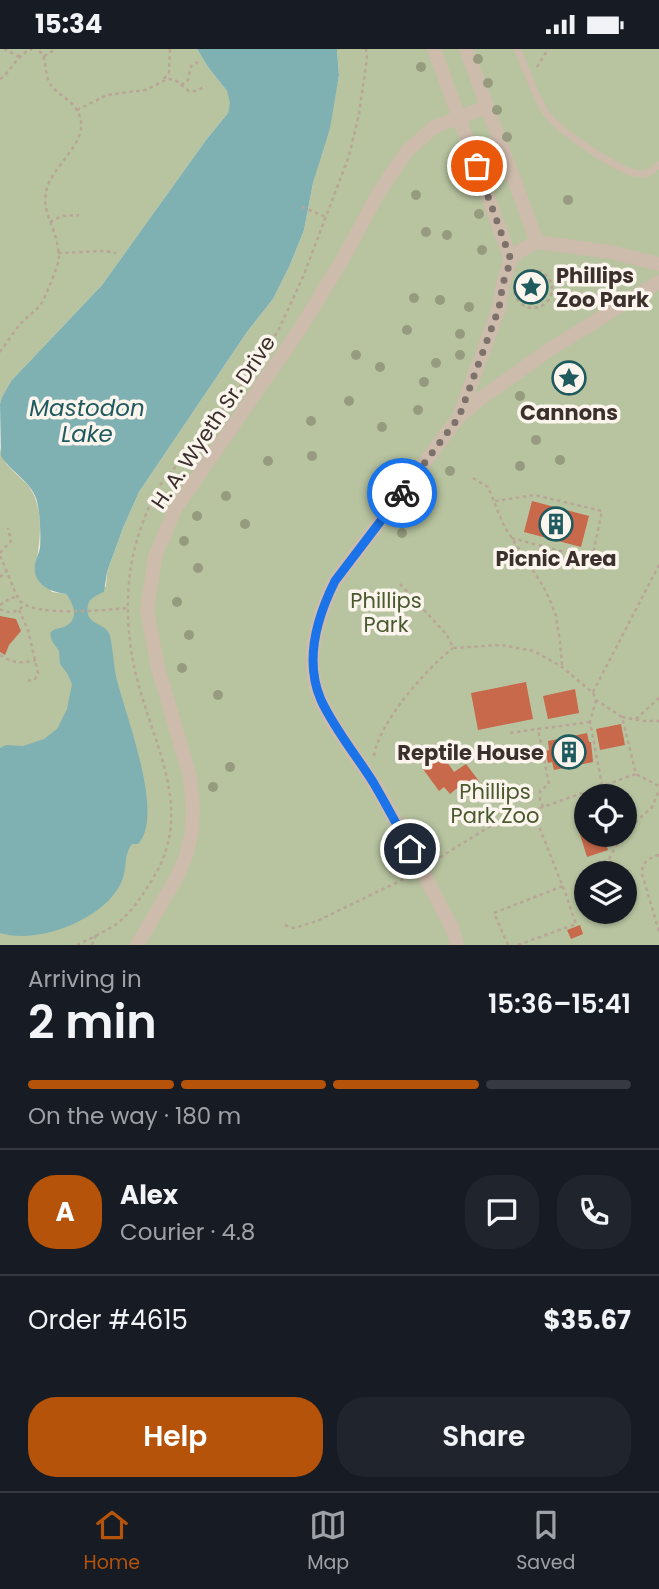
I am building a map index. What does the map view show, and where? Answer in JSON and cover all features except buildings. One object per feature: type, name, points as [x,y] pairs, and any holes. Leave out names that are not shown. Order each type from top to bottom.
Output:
[{"type":"street","points":[[434,49],[511,260]]},
{"type":"street","points":[[466,49],[537,242]]},
{"type":"street","name":"H. A. Wyeth Sr. Drive","points":[[138,945],[177,877],[192,831],[190,777],[158,668],[147,610],[155,557],[175,509],[300,329],[379,192],[407,152],[434,127],[487,107]]},
{"type":"street","points":[[459,417],[499,308],[503,283],[511,260],[518,251],[537,242],[610,252],[659,264]]},
{"type":"street","points":[[457,945],[452,929],[422,870],[373,783],[321,700],[313,672],[316,632],[327,596],[335,581],[459,417],[549,350],[659,282]]},
{"type":"lane","points":[[517,49],[538,100],[553,123],[628,171],[645,174],[659,165]]},
{"type":"path","points":[[4,49],[20,57]]},
{"type":"path","points":[[0,79],[20,57],[28,50],[34,49],[44,56],[51,85],[77,110],[81,125],[80,137],[46,189],[45,207],[55,236],[59,260],[41,304],[19,326],[0,352]]},
{"type":"path","points":[[44,56],[56,49]]},
{"type":"path","points":[[163,80],[169,72],[170,49]]},
{"type":"path","points":[[77,945],[117,923],[137,904],[156,874],[169,843],[172,811],[166,769],[134,666],[128,608],[132,562],[144,520],[165,478],[183,460],[222,410],[278,331],[303,277],[349,156],[367,58],[366,49]]},
{"type":"path","points":[[533,84],[536,69],[548,49]]},
{"type":"path","points":[[181,85],[188,81],[191,66],[198,62]]},
{"type":"path","points":[[77,110],[107,95],[145,90],[163,80],[172,79],[192,91],[206,86]]},
{"type":"path","points":[[302,207],[326,216]]},
{"type":"path","points":[[50,222],[62,216],[79,215]]},
{"type":"path","points":[[58,253],[116,253]]},
{"type":"path","points":[[530,270],[542,273],[551,282],[551,295],[544,305],[532,309],[526,307],[516,299],[515,282],[519,276],[530,270]]},
{"type":"path","points":[[473,478],[488,487],[504,526],[550,600],[556,616],[562,667]]},
{"type":"path","points":[[494,501],[535,495],[601,511],[592,559],[511,538]]},
{"type":"path","points":[[8,528],[11,541],[0,554],[24,605],[44,610],[128,608]]},
{"type":"path","points":[[593,693],[659,565]]},
{"type":"path","points":[[0,576],[7,571]]},
{"type":"path","points":[[400,584],[447,635],[453,648]]},
{"type":"path","points":[[18,597],[10,598],[0,607],[7,612],[19,610],[24,605]]},
{"type":"path","points":[[19,610],[36,660],[37,677],[33,681],[27,681]]},
{"type":"path","points":[[373,783],[375,749],[386,725],[423,678],[453,648],[501,645],[534,651],[562,667],[593,693],[596,699],[622,717],[659,721]]},
{"type":"path","points":[[0,655],[18,663],[36,660]]},
{"type":"path","points":[[636,719],[659,698]]},
{"type":"path","points":[[596,699],[590,722],[602,784]]},
{"type":"path","points":[[622,717],[636,774],[659,788],[652,807],[637,821]]},
{"type":"path","points":[[510,733],[590,722]]},
{"type":"path","points":[[538,729],[549,784],[540,791],[543,807]]},
{"type":"path","points":[[608,784],[636,774]]},
{"type":"path","points":[[441,857],[492,825],[574,796]]},
{"type":"path","points":[[518,945],[576,924],[533,811]]},
{"type":"path","points":[[605,861],[616,847]]},
{"type":"path","points":[[659,855],[647,860],[642,868],[659,931]]},
{"type":"path","points":[[285,925],[294,928],[317,921],[422,870]]},
{"type":"path","points":[[508,945],[494,913],[563,886]]},
{"type":"path","points":[[92,945],[97,935]]},
{"type":"green space","points":[[0,49],[197,49],[227,91],[231,103],[228,113],[102,285],[11,381],[0,404]]},
{"type":"green space","name":"Phillips Park","points":[[337,49],[659,49],[659,945],[0,945],[0,448],[7,464],[26,483],[36,501],[40,535],[35,567],[52,592],[66,594],[73,603],[88,604],[106,586],[107,572],[139,492],[247,332],[273,299],[290,265],[304,230],[339,75]]},
{"type":"water","name":"Mastodon Lake","points":[[197,49],[337,49],[339,75],[330,128],[313,183],[304,230],[273,299],[247,332],[139,492],[107,572],[104,592],[92,598],[88,605],[91,620],[106,629],[110,636],[116,676],[134,737],[145,788],[148,811],[145,830],[138,844],[132,844],[129,848],[120,885],[99,909],[67,927],[49,932],[15,936],[0,933],[0,748],[6,745],[23,746],[44,739],[57,729],[67,709],[72,684],[60,664],[59,651],[50,633],[70,623],[74,615],[73,606],[66,594],[48,589],[36,577],[35,564],[40,550],[37,503],[33,492],[1,456],[0,404],[11,381],[102,285],[228,113],[230,103],[227,91]]},
{"type":"way so far","points":[[402,493],[459,417],[499,308],[503,283],[511,260],[477,166]]},
{"type":"place","name":"Phillips Zoo Park","points":[[531,287]]},
{"type":"place","name":"Cannons","points":[[569,378]]},
{"type":"place","name":"Picnic Area","points":[[556,524]]},
{"type":"place","name":"Reptile House","points":[[569,752]]},
{"type":"route","points":[[402,493],[335,581],[327,596],[316,632],[313,659],[315,682],[321,700],[410,849]]},
{"type":"park label","name":"Phillips Park Zoo","points":[[495,803]]}]
